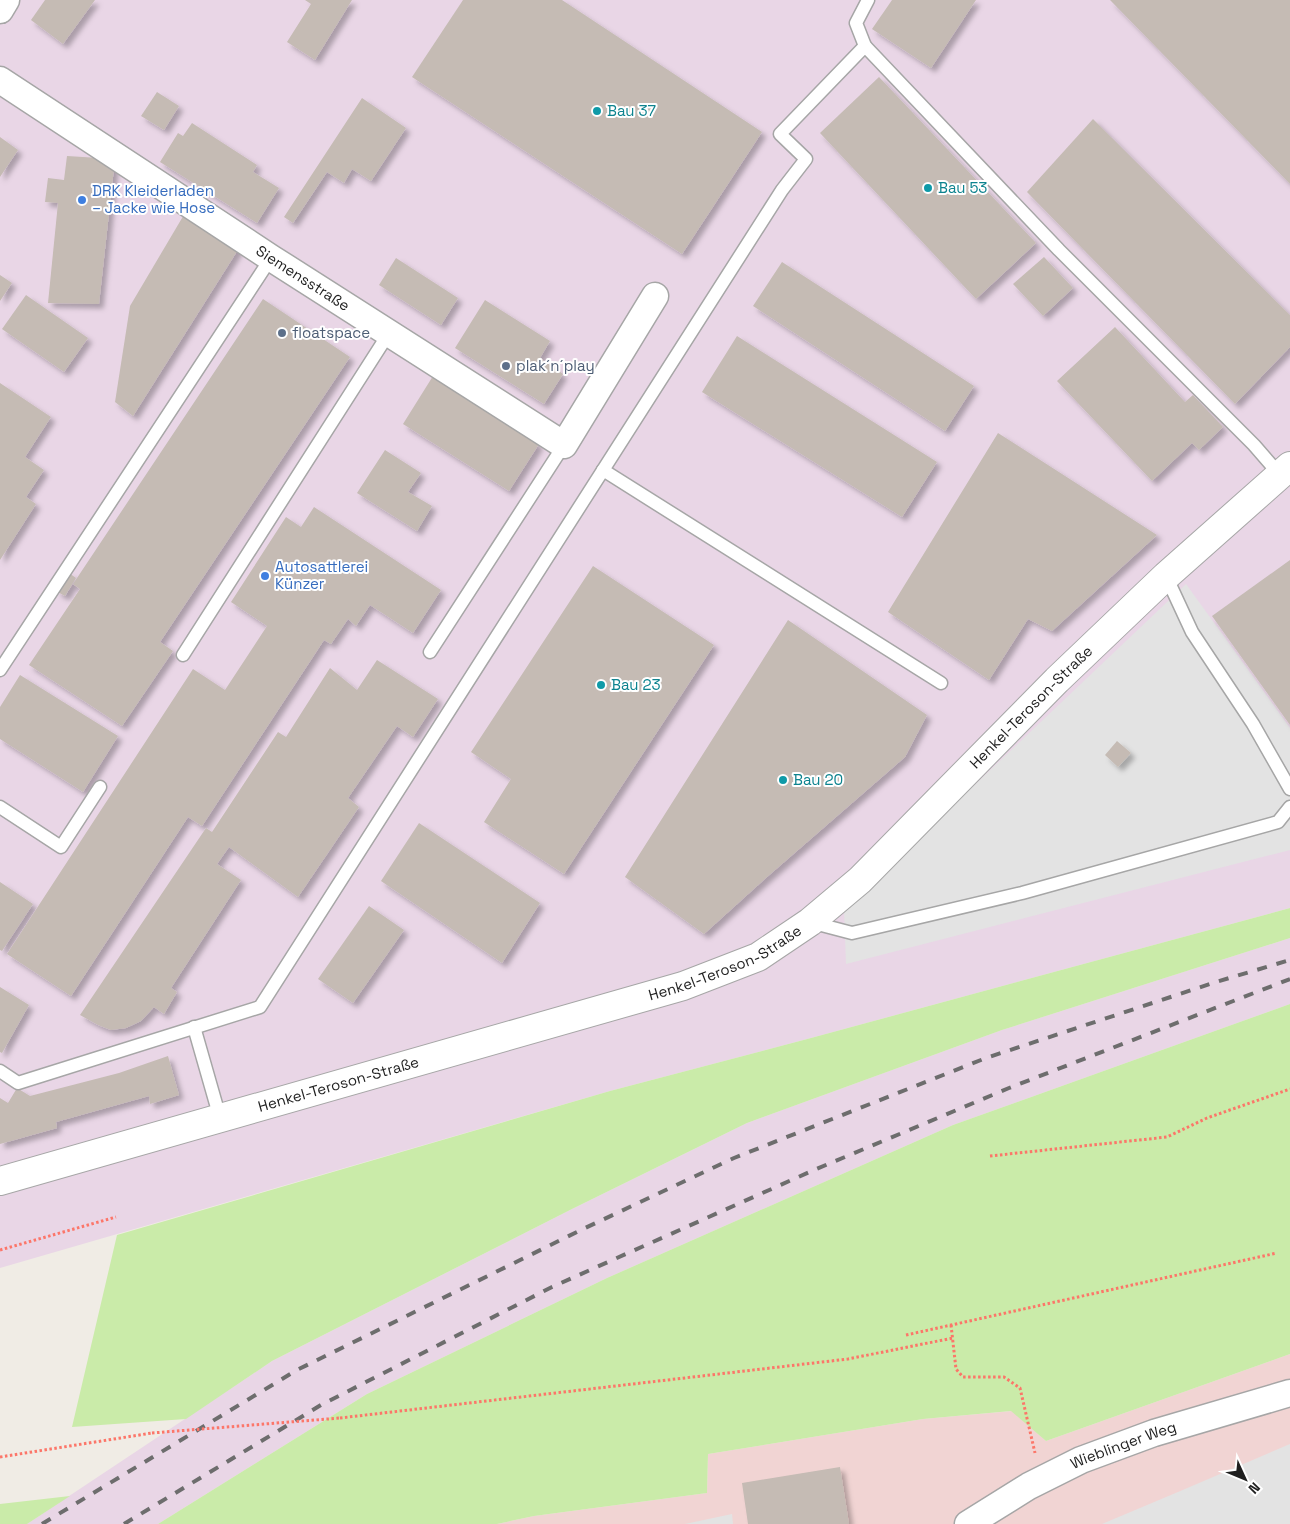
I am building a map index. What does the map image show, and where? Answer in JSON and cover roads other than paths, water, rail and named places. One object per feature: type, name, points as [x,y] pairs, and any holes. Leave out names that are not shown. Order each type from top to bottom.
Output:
[{"type":"street","points":[[0,10],[6,0]]},
{"type":"street","name":"Siemensstraße","points":[[0,80],[271,258],[564,445]]},
{"type":"street","points":[[564,445],[655,296]]},
{"type":"street","name":"Henkel-Teroson-Straße","points":[[0,1181],[683,986],[758,957],[810,922],[860,880],[1057,680],[1166,576],[1285,471]]},
{"type":"street","name":"Wieblinger Weg","points":[[968,1524],[1029,1486],[1081,1460],[1154,1433],[1290,1393]]},
{"type":"lane","points":[[868,0],[856,23],[865,46],[1059,250],[1254,445],[1285,471]]},
{"type":"lane","points":[[0,1071],[18,1083],[260,1007],[782,190],[806,160],[780,134],[865,46]]},
{"type":"lane","points":[[0,670],[271,258]]},
{"type":"lane","points":[[183,655],[389,333]]},
{"type":"lane","points":[[430,652],[564,445]]},
{"type":"lane","points":[[603,470],[941,683]]},
{"type":"lane","points":[[1166,576],[1192,632],[1253,724],[1290,789]]},
{"type":"lane","points":[[0,807],[61,847],[100,786]]},
{"type":"lane","points":[[810,922],[852,932],[1022,893],[1278,822],[1290,806]]},
{"type":"lane","points":[[194,1028],[220,1118]]},
{"type":"railway","points":[[42,1524],[297,1370],[585,1228],[734,1158],[986,1058],[1216,982],[1290,960]]},
{"type":"railway","points":[[124,1524],[321,1405],[552,1287],[814,1170],[1009,1088],[1290,979]]},
{"type":"place","name":"Bau 37","points":[[597,111]]},
{"type":"place","name":"Bau 53","points":[[928,188]]},
{"type":"place","name":"DRK Kleiderladen – Jacke wie Hose","points":[[82,200]]},
{"type":"place","name":"floatspace","points":[[282,333]]},
{"type":"place","name":"plak´n´play","points":[[506,366]]},
{"type":"place","name":"Autosattlerei Künzer","points":[[265,576]]},
{"type":"place","name":"Bau 23","points":[[601,685]]},
{"type":"place","name":"Bau 20","points":[[783,780]]}]
